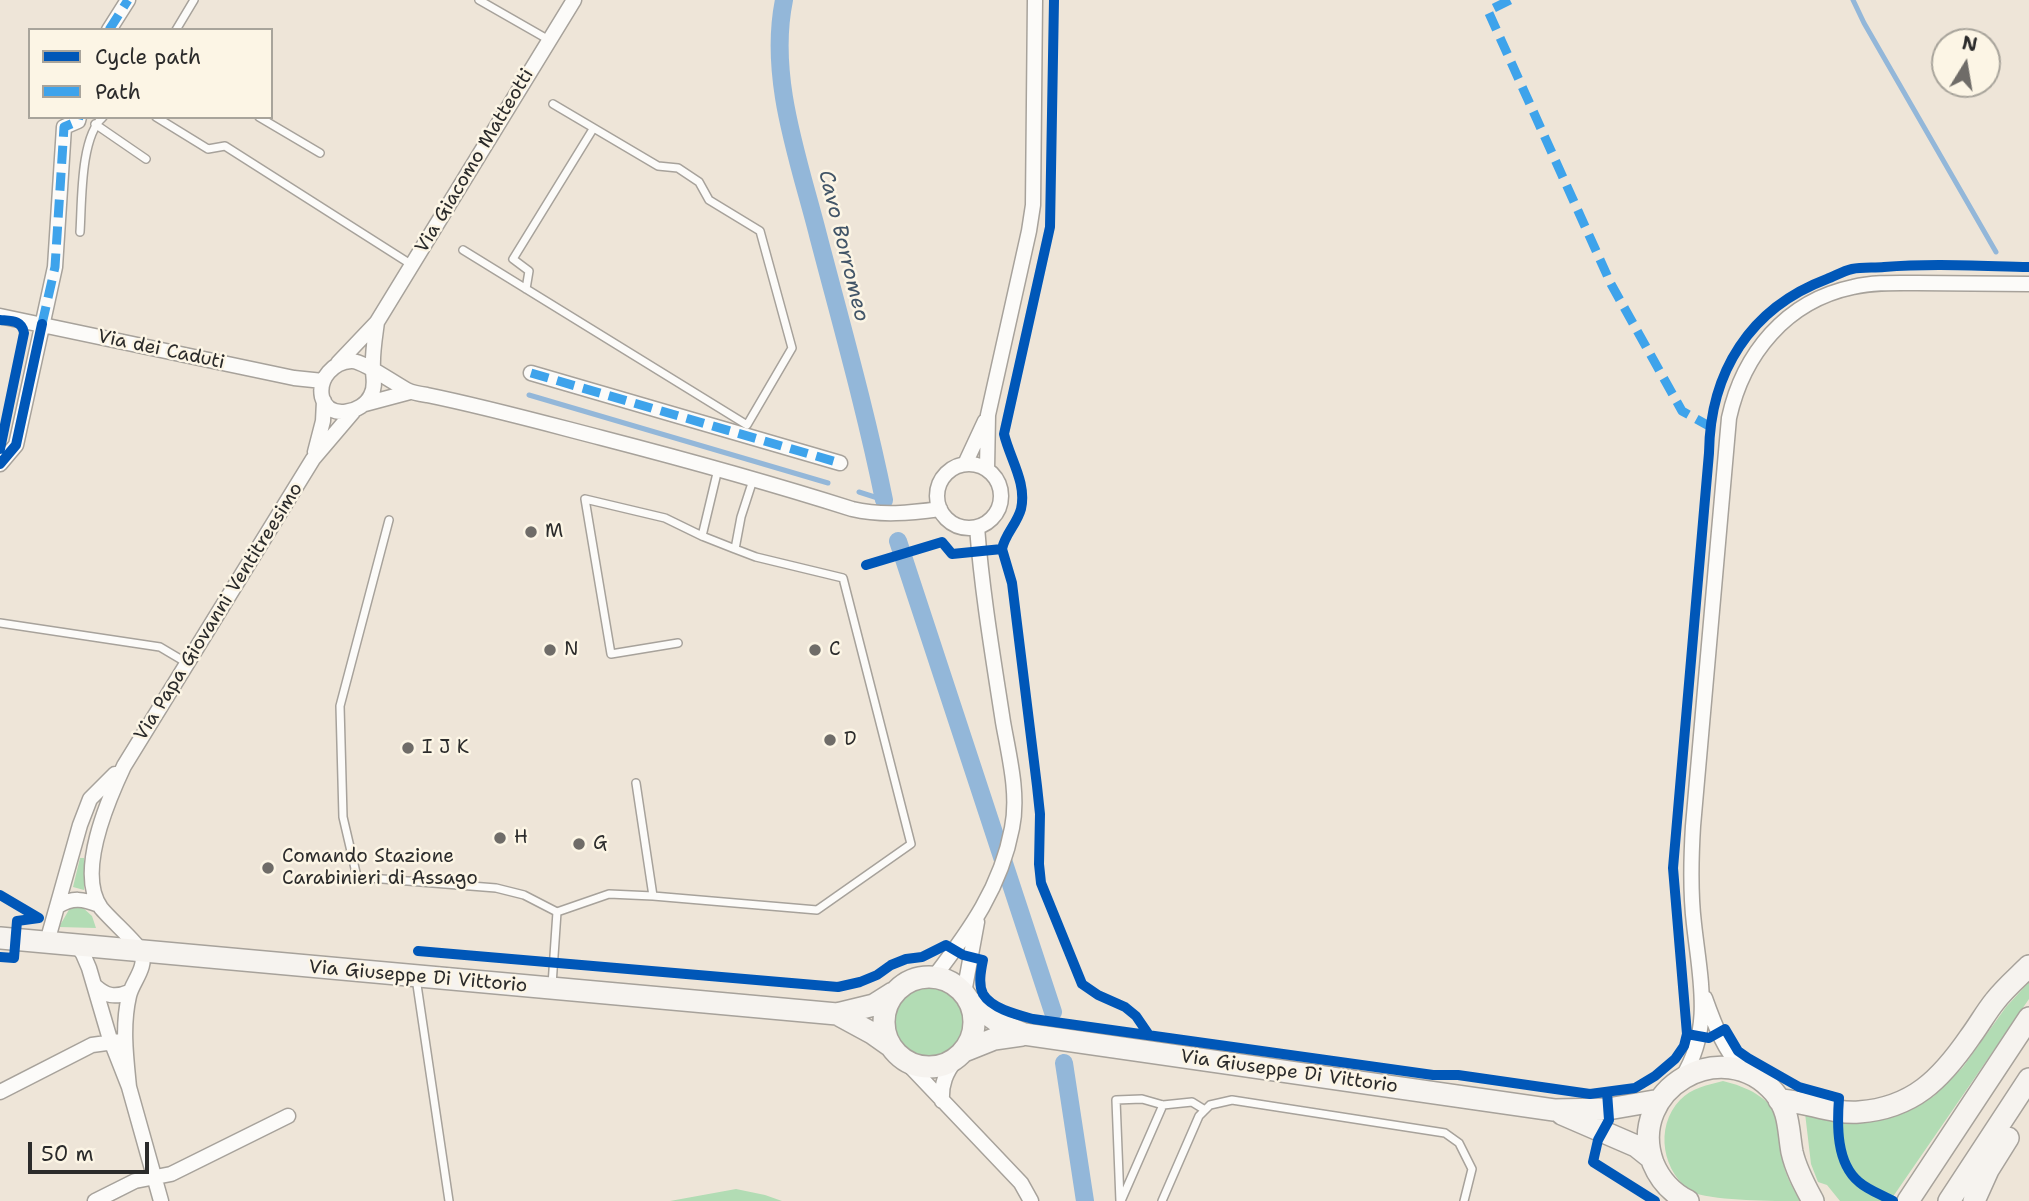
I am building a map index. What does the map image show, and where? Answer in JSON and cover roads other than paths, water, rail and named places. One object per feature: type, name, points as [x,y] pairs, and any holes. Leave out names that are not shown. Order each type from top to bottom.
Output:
[{"type":"main road","name":"Via Giuseppe Di Vittorio","points":[[0,938],[836,1014],[874,1005],[893,993]]},
{"type":"main road","points":[[1779,1100],[1858,1112],[1893,1106],[1914,1095],[1945,1072],[1994,1001],[2029,966]]},
{"type":"main road","points":[[934,977],[951,982],[1002,1025],[1024,1034],[994,1039],[946,1064],[932,1068],[919,1067],[906,1062],[889,1045],[884,1034],[883,1019],[893,993],[909,981],[934,977]]},
{"type":"main road","points":[[960,1055],[971,1040],[974,1030],[974,1013],[966,996]]},
{"type":"main road","name":"Via Giuseppe Di Vittorio","points":[[836,1014],[889,1045]]},
{"type":"main road","points":[[1908,1201],[2029,1018]]},
{"type":"main road","name":"Via Giuseppe Di Vittorio","points":[[1024,1034],[1554,1110],[1608,1109],[1660,1100]]},
{"type":"main road","points":[[1688,1201],[1670,1189],[1651,1158],[1650,1126],[1660,1100],[1668,1090],[1692,1073],[1714,1068],[1744,1072],[1760,1080],[1779,1100],[1788,1119],[1796,1165],[1813,1201]]},
{"type":"main road","points":[[1949,1201],[2029,1080]]},
{"type":"main road","points":[[1974,1201],[1988,1170],[2020,1119],[2029,1080]]},
{"type":"main road","name":"Via Giuseppe Di Vittorio","points":[[1554,1110],[1636,1146],[1651,1158]]},
{"type":"street","points":[[110,28],[128,0]]},
{"type":"street","name":"Via Giacomo Matteotti","points":[[337,365],[377,322],[573,0]]},
{"type":"street","points":[[987,469],[988,415],[1033,205],[1035,0]]},
{"type":"street","points":[[0,464],[16,445],[55,267],[64,127],[78,119]]},
{"type":"street","points":[[1682,1078],[1693,1061],[1700,1037],[1703,994],[1691,883],[1693,826],[1729,418],[1732,401],[1746,366],[1762,343],[1793,313],[1852,287],[1884,283],[2029,284]]},
{"type":"street","name":"Via dei Caduti","points":[[0,316],[294,378],[323,381]]},
{"type":"street","name":"Via Giacomo Matteotti","points":[[373,371],[377,322]]},
{"type":"street","points":[[410,392],[339,412],[330,409],[321,394],[327,373],[337,365],[359,361],[410,392],[476,405],[754,477],[868,513],[904,514],[940,509]]},
{"type":"street","points":[[359,408],[371,398],[374,387],[373,371]]},
{"type":"street","points":[[531,373],[840,463]]},
{"type":"street","name":"Via Papa Giovanni Ventitreesimo","points":[[313,459],[323,421],[324,401]]},
{"type":"street","name":"Via Papa Giovanni Ventitreesimo","points":[[99,905],[92,865],[107,801],[124,766],[313,459],[359,408]]},
{"type":"street","points":[[965,464],[988,415]]},
{"type":"street","points":[[965,464],[987,469],[995,476],[1002,496],[994,516],[977,527],[955,524],[946,518],[937,499],[941,480],[955,467],[965,464]]},
{"type":"street","points":[[934,977],[978,918],[990,894],[1012,830],[1013,781],[981,574],[977,527]]},
{"type":"street","name":"Via Papa Giovanni Ventitreesimo","points":[[47,942],[90,799],[124,766]]},
{"type":"street","points":[[58,906],[73,899],[83,899],[99,905],[141,950],[140,972],[130,992],[119,1041]]},
{"type":"street","points":[[966,996],[978,918]]},
{"type":"street","points":[[75,944],[83,954],[119,1041],[161,1201]]},
{"type":"street","points":[[95,986],[104,994],[112,996],[130,992]]},
{"type":"street","points":[[1703,994],[1717,1033],[1730,1056],[1744,1072]]},
{"type":"street","points":[[0,1092],[92,1045],[119,1041]]},
{"type":"street","points":[[942,1101],[946,1073],[960,1055]]},
{"type":"street","points":[[906,1062],[1021,1184],[1031,1201]]},
{"type":"street","points":[[95,1201],[135,1181],[171,1174],[288,1115]]},
{"type":"lane","points":[[177,28],[194,0]]},
{"type":"lane","points":[[479,0],[549,40]]},
{"type":"lane","points":[[463,250],[747,425],[792,348],[760,231],[709,200],[699,182],[678,168],[658,166],[553,104]]},
{"type":"lane","points":[[80,232],[87,148],[95,124],[101,119]]},
{"type":"lane","points":[[159,119],[208,149],[225,146],[412,265]]},
{"type":"lane","points":[[262,119],[320,153]]},
{"type":"lane","points":[[95,124],[146,159]]},
{"type":"lane","points":[[526,289],[529,271],[513,259],[593,128]]},
{"type":"lane","points":[[702,536],[719,468]]},
{"type":"lane","points":[[735,549],[739,524],[754,477]]},
{"type":"lane","points":[[388,520],[340,706],[343,817],[357,877],[496,888],[524,895],[557,912],[609,894],[817,910],[911,844],[843,578],[756,557],[665,518],[585,499],[611,654],[678,643]]},
{"type":"lane","points":[[0,623],[160,647],[187,663]]},
{"type":"lane","points":[[636,783],[653,896]]},
{"type":"lane","points":[[552,989],[557,912]]},
{"type":"lane","points":[[416,977],[449,1201]]},
{"type":"lane","points":[[1121,1201],[1116,1100],[1142,1099],[1163,1105],[1192,1102],[1205,1110]]},
{"type":"lane","points":[[1162,1201],[1199,1116],[1210,1105],[1232,1100],[1445,1133],[1459,1143],[1472,1169],[1464,1201]]},
{"type":"lane","points":[[1121,1201],[1163,1105]]},
{"type":"waterway","name":"Cavo Borromeo","points":[[784,0],[780,59],[788,119],[861,400],[884,500]]},
{"type":"waterway","points":[[1853,0],[1996,252]]},
{"type":"waterway","points":[[529,395],[828,483]]},
{"type":"waterway","points":[[859,492],[884,500]]},
{"type":"waterway","name":"Cavo Borromeo","points":[[898,541],[1053,1012]]},
{"type":"waterway","name":"Cavo Borromeo","points":[[1064,1063],[1085,1201]]},
{"type":"place","name":"M","points":[[531,532]]},
{"type":"place","name":"N","points":[[550,650]]},
{"type":"place","name":"C","points":[[815,650]]},
{"type":"place","name":"D","points":[[830,740]]},
{"type":"place","name":"I J K","points":[[408,748]]},
{"type":"place","name":"H","points":[[500,838]]},
{"type":"place","name":"G","points":[[579,844]]},
{"type":"place","name":"Comando Stazione Carabinieri di Assago","points":[[268,868]]}]
